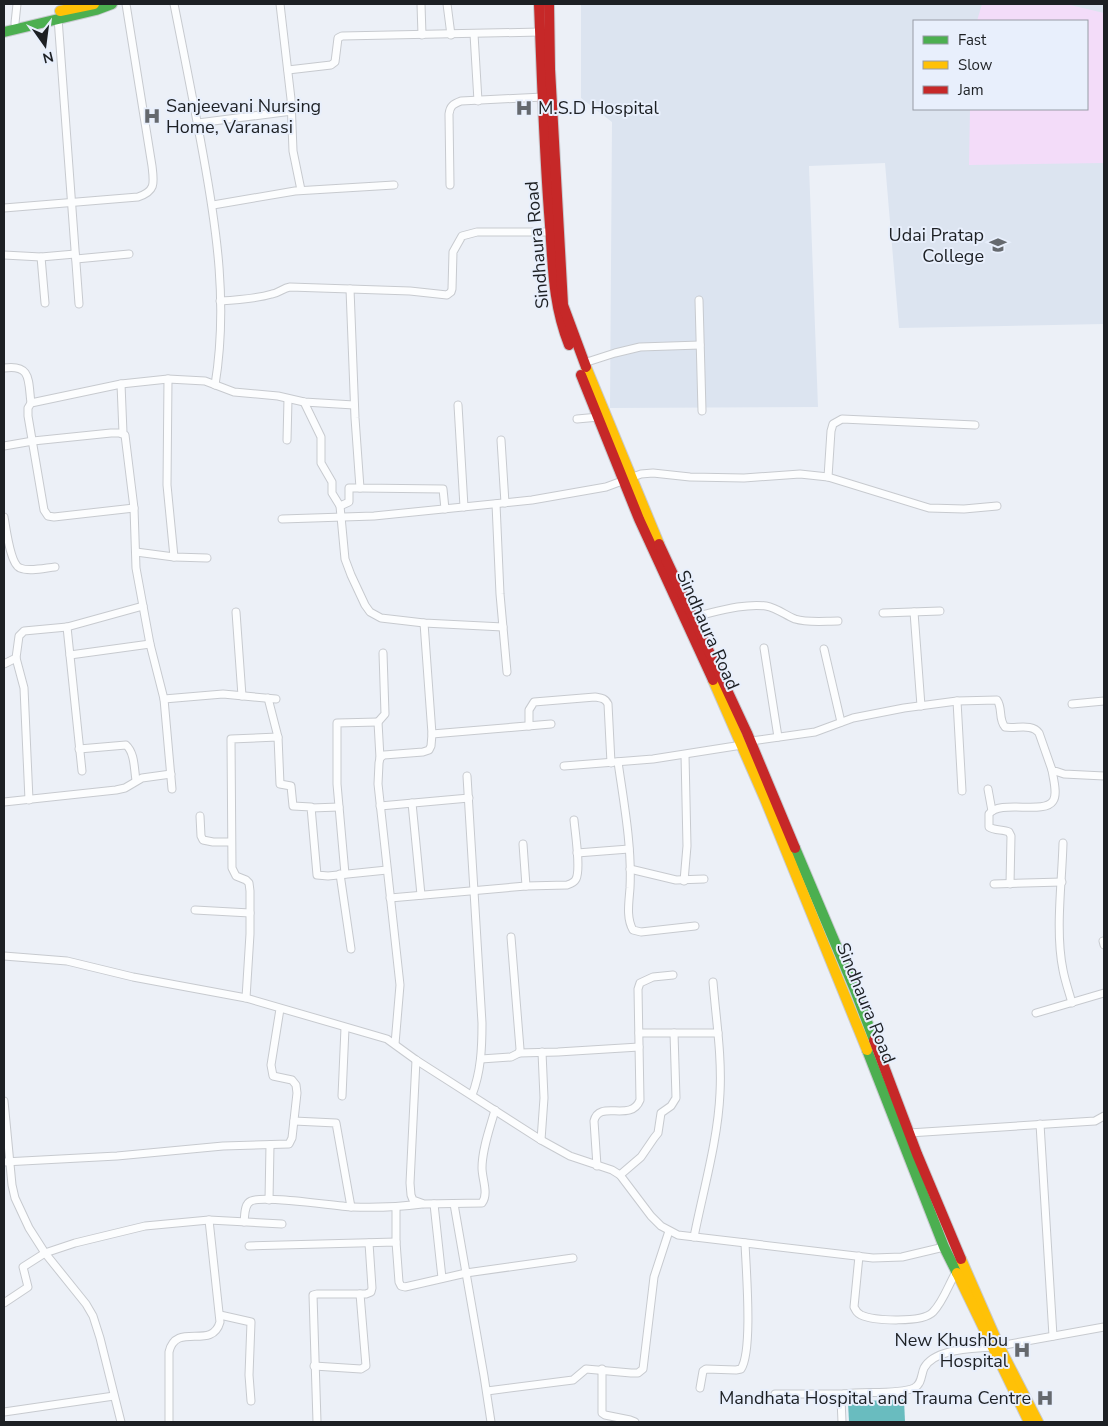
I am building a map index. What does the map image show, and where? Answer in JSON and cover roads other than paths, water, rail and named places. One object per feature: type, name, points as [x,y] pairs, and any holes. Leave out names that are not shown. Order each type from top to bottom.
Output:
[{"type":"street","points":[[15,23],[17,4]]},
{"type":"street","points":[[4,26],[78,6],[110,4]]},
{"type":"street","points":[[4,32],[96,10],[110,4]]},
{"type":"street","points":[[4,208],[72,204],[138,197],[152,189],[154,181],[126,4]]},
{"type":"street","points":[[174,4],[198,123],[218,252],[221,341],[215,385]]},
{"type":"street","points":[[280,4],[292,111],[294,151],[301,190]]},
{"type":"street","points":[[421,4],[422,35]]},
{"type":"street","points":[[447,4],[451,35]]},
{"type":"street","name":"Sindhaura Road","points":[[539,4],[550,232],[556,304],[559,318],[599,417],[746,743],[944,1247],[996,1346]]},
{"type":"street","points":[[549,4],[550,69],[563,305],[572,333],[627,479],[693,617],[746,743],[855,990],[909,1133],[1029,1422]]},
{"type":"street","points":[[58,18],[79,304]]},
{"type":"street","points":[[288,70],[330,65],[336,62],[337,42],[338,38],[342,36],[541,32]]},
{"type":"street","points":[[474,34],[478,101]]},
{"type":"street","points":[[450,185],[450,108],[454,103],[461,101],[544,97]]},
{"type":"street","points":[[198,123],[292,111]]},
{"type":"street","points":[[212,205],[301,190],[394,185]]},
{"type":"street","points":[[220,301],[266,296],[290,287],[410,290],[447,295],[452,289],[452,252],[462,236],[477,232],[550,232]]},
{"type":"street","points":[[4,255],[41,257],[129,254]]},
{"type":"street","points":[[41,257],[45,303]]},
{"type":"street","points":[[350,289],[354,405],[360,488]]},
{"type":"street","points":[[699,300],[702,411]]},
{"type":"street","points":[[584,363],[609,354],[640,347],[700,345]]},
{"type":"street","points":[[4,368],[19,367],[24,370],[28,381],[31,403],[28,408],[28,416],[44,510],[48,516],[54,518],[134,508]]},
{"type":"street","points":[[31,403],[121,384],[168,379],[205,381],[234,392],[278,396],[304,402],[354,405]]},
{"type":"street","points":[[168,379],[167,486],[174,557]]},
{"type":"street","points":[[121,384],[123,433],[126,438],[134,508],[136,568],[150,644],[164,700],[172,788]]},
{"type":"street","points":[[287,440],[288,399]]},
{"type":"street","points":[[304,402],[321,437],[321,463],[332,482],[332,493],[340,506],[348,567],[370,612],[382,618],[424,623],[503,627]]},
{"type":"street","points":[[458,405],[464,507]]},
{"type":"street","points":[[577,419],[599,417]]},
{"type":"street","points":[[828,477],[831,431],[833,424],[842,419],[975,425]]},
{"type":"street","points":[[4,446],[110,432],[123,433]]},
{"type":"street","points":[[501,440],[505,503]]},
{"type":"street","points":[[282,519],[374,516],[532,500],[596,489],[642,474],[653,473],[726,478],[800,474],[828,477],[929,508],[964,509],[997,506]]},
{"type":"street","points":[[340,506],[349,502],[348,488],[443,489],[445,509]]},
{"type":"street","points":[[496,504],[507,672]]},
{"type":"street","points":[[4,517],[16,566],[21,569],[55,567]]},
{"type":"street","points":[[136,552],[174,557],[207,558]]},
{"type":"street","points":[[29,800],[24,688],[16,658],[18,636],[24,631],[67,627],[142,606]]},
{"type":"street","points":[[693,617],[734,608],[764,606],[804,621],[838,621]]},
{"type":"street","points":[[883,613],[940,611]]},
{"type":"street","points":[[236,612],[242,696]]},
{"type":"street","points":[[914,612],[921,706]]},
{"type":"street","points":[[380,758],[390,754],[423,752],[429,750],[431,746],[432,734],[424,623]]},
{"type":"street","points":[[67,627],[82,771]]},
{"type":"street","points":[[70,655],[150,644]]},
{"type":"street","points":[[764,648],[778,737]]},
{"type":"street","points":[[824,649],[841,722]]},
{"type":"street","points":[[383,653],[385,714],[378,722],[380,758],[378,770],[380,806],[400,985],[395,1044]]},
{"type":"street","points":[[4,664],[16,658]]},
{"type":"street","points":[[164,700],[199,696],[242,696],[272,699],[278,737],[280,784],[291,786],[293,806],[312,808],[339,807]]},
{"type":"street","points":[[529,726],[529,710],[534,702],[578,698],[602,698],[606,700],[615,762],[626,815],[630,869],[629,920],[633,930],[641,932],[695,926]]},
{"type":"street","points":[[564,766],[685,754],[815,732],[853,718],[921,706],[957,701],[997,700],[1001,709],[1002,723],[1005,727],[1032,727],[1039,733],[1052,770],[1055,792],[1054,801],[1051,804],[1040,807],[996,808],[988,819],[989,827],[993,830],[1005,830],[1011,836],[1010,884]]},
{"type":"street","points":[[957,701],[962,791]]},
{"type":"street","points":[[1072,704],[1104,701]]},
{"type":"street","points":[[351,949],[343,874],[337,784],[337,723],[378,722]]},
{"type":"street","points":[[432,734],[551,724]]},
{"type":"street","points":[[246,998],[250,913],[249,883],[236,876],[233,872],[231,842],[231,739],[278,737]]},
{"type":"street","points":[[79,749],[126,745],[132,754],[136,780]]},
{"type":"street","points":[[684,881],[687,846],[685,754]]},
{"type":"street","points":[[1052,770],[1064,774],[1104,776]]},
{"type":"street","points":[[4,802],[116,790],[125,788],[142,778],[170,774]]},
{"type":"street","points":[[467,776],[482,1023],[481,1059],[476,1086],[472,1095]]},
{"type":"street","points":[[988,789],[992,811]]},
{"type":"street","points":[[380,806],[469,798]]},
{"type":"street","points":[[412,803],[421,895]]},
{"type":"street","points":[[312,808],[317,875],[328,876],[387,870]]},
{"type":"street","points":[[200,816],[203,840],[231,842]]},
{"type":"street","points":[[390,898],[526,886],[556,886],[573,883],[578,870],[574,820]]},
{"type":"street","points":[[1063,843],[1061,956],[1072,1003]]},
{"type":"street","points":[[523,844],[526,886]]},
{"type":"street","points":[[577,853],[629,849]]},
{"type":"street","points":[[630,869],[684,881],[704,879]]},
{"type":"street","points":[[994,884],[1062,882]]},
{"type":"street","points":[[195,910],[250,913]]},
{"type":"street","points":[[511,937],[520,1041],[519,1052]]},
{"type":"street","points":[[4,956],[67,961],[132,977],[246,998],[387,1039],[416,1060],[541,1140],[570,1156],[612,1170],[620,1175],[651,1216],[669,1231],[694,1237],[745,1244],[858,1256],[902,1257],[944,1247]]},
{"type":"street","points":[[597,1166],[595,1116],[598,1113],[633,1109],[640,1100],[638,989],[640,983],[653,977],[673,975]]},
{"type":"street","points":[[694,1237],[718,1111],[720,1058],[712,982]]},
{"type":"street","points":[[1036,1013],[1104,994]]},
{"type":"street","points":[[7,1162],[117,1156],[223,1146],[284,1145],[291,1142],[297,1088],[295,1082],[288,1079],[275,1078],[271,1065],[280,1009]]},
{"type":"street","points":[[342,1096],[345,1028]]},
{"type":"street","points":[[620,1175],[641,1157],[658,1133],[661,1114],[671,1106],[676,1098],[674,1033]]},
{"type":"street","points":[[639,1034],[718,1033]]},
{"type":"street","points":[[481,1059],[511,1057],[519,1052],[639,1047]]},
{"type":"street","points":[[541,1140],[544,1098],[542,1052]]},
{"type":"street","points":[[416,1060],[410,1189],[413,1200],[424,1204]]},
{"type":"street","points":[[4,1100],[7,1162],[15,1198],[29,1228],[45,1253],[86,1304],[93,1316],[121,1422]]},
{"type":"street","points":[[244,1222],[247,1205],[250,1202],[269,1200],[351,1207],[482,1203],[485,1199],[482,1165],[488,1132],[495,1110]]},
{"type":"street","points":[[909,1133],[1096,1122],[1104,1116]]},
{"type":"street","points":[[294,1121],[336,1122],[351,1207]]},
{"type":"street","points":[[1040,1124],[1053,1336]]},
{"type":"street","points":[[269,1200],[270,1145]]},
{"type":"street","points":[[434,1204],[442,1278]]},
{"type":"street","points":[[454,1204],[491,1422]]},
{"type":"street","points":[[396,1207],[396,1242],[401,1286],[405,1287],[466,1273],[573,1258]]},
{"type":"street","points":[[168,1422],[170,1344],[179,1337],[203,1336],[212,1333],[218,1328],[220,1315],[209,1220]]},
{"type":"street","points":[[4,1303],[28,1287],[23,1267],[45,1253],[75,1242],[134,1228],[162,1224],[209,1220],[282,1224]]},
{"type":"street","points":[[487,1392],[567,1382],[578,1377],[586,1368],[631,1373],[643,1369],[654,1276],[669,1231]]},
{"type":"street","points":[[249,1246],[396,1242]]},
{"type":"street","points":[[318,1422],[312,1296],[317,1294],[360,1294],[371,1292],[370,1243]]},
{"type":"street","points":[[700,1388],[702,1375],[706,1369],[741,1369],[744,1361],[748,1324],[745,1244]]},
{"type":"street","points":[[858,1256],[854,1307],[856,1312],[866,1317],[908,1320],[928,1316],[936,1307],[956,1272]]},
{"type":"street","points":[[314,1366],[361,1369],[366,1366],[360,1294]]},
{"type":"street","points":[[220,1315],[251,1322],[249,1375],[251,1401]]},
{"type":"street","points":[[775,1394],[844,1394],[914,1388],[919,1384],[924,1368],[940,1354],[1104,1327]]},
{"type":"street","points":[[996,1346],[1038,1422]]},
{"type":"street","points":[[602,1370],[602,1413],[635,1422]]},
{"type":"street","points":[[842,1422],[841,1396],[844,1394]]},
{"type":"street","points":[[4,1411],[114,1396]]},
{"type":"water","points":[[904,1399],[905,1422],[849,1422],[848,1402]]},
{"type":"place","name":"M.S.D Hospital","points":[[524,108]]},
{"type":"place","name":"Sanjeevani Nursing Home, Varanasi","points":[[152,116]]},
{"type":"place","name":"Udai Pratap College","points":[[998,245]]},
{"type":"place","name":"New Khushbu Hospital","points":[[1022,1350]]},
{"type":"place","name":"Mandhata Hospital and Trauma Centre","points":[[1045,1398]]}]
